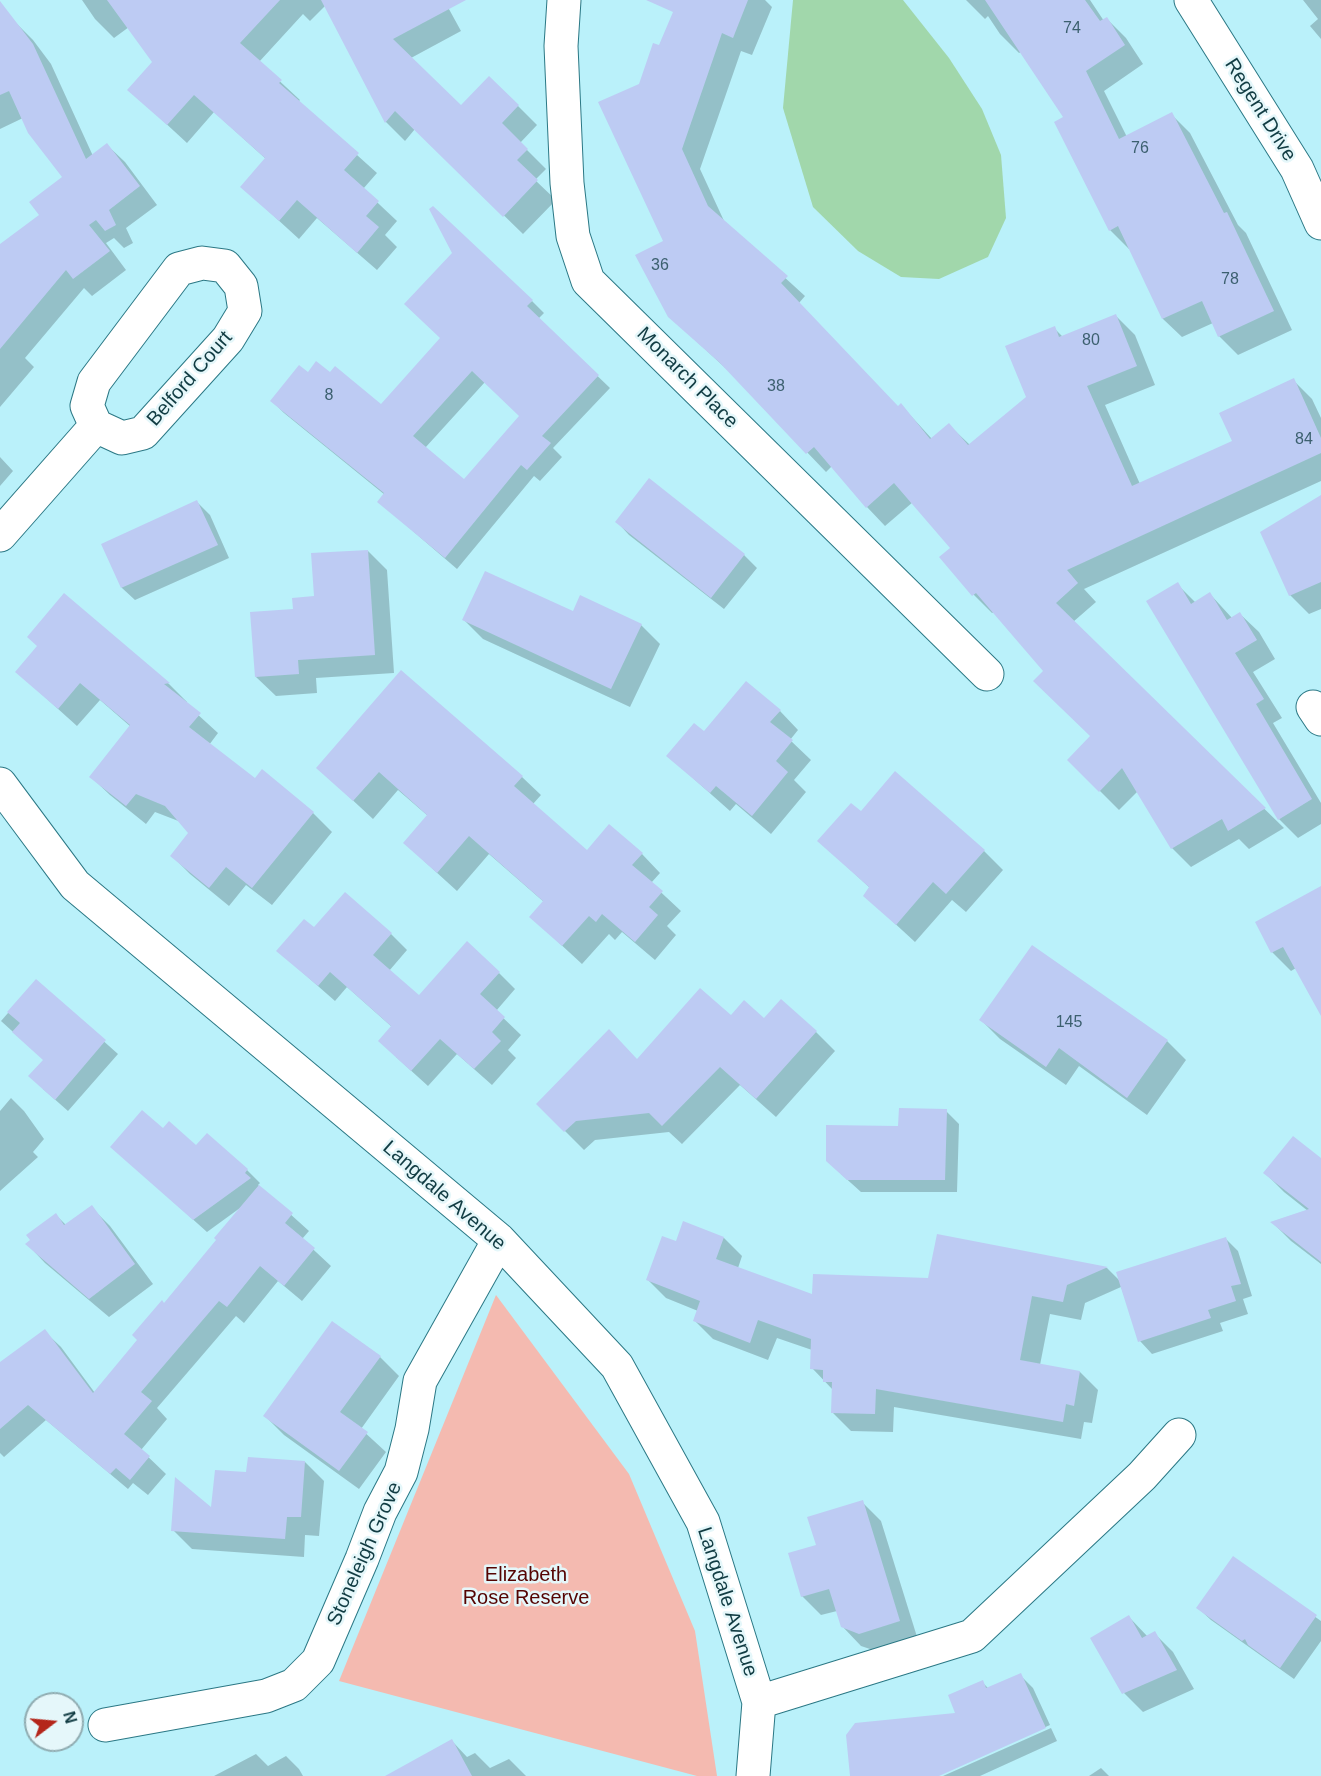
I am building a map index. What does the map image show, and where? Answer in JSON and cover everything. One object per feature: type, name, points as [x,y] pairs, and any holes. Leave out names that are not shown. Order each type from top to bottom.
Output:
[{"type":"street","name":"Monarch Place","points":[[564,0],[561,46],[567,183],[573,236],[588,281],[987,674]]},
{"type":"street","name":"Regent Drive","points":[[1191,0],[1297,168],[1321,224]]},
{"type":"street","name":"Belford Court","points":[[202,264],[225,266],[241,286],[245,311],[228,339],[143,433],[122,438],[96,426],[87,406],[94,382],[179,269],[202,264]]},
{"type":"street","points":[[0,535],[96,426]]},
{"type":"street","name":"Langdale Avenue","points":[[0,784],[75,885],[499,1240],[617,1366],[703,1522],[759,1702],[753,1776]]},
{"type":"street","name":"Stoneleigh Grove","points":[[105,1725],[266,1696],[294,1685],[318,1661],[362,1560],[380,1512],[401,1472],[412,1429],[420,1381],[499,1240]]},
{"type":"street","name":"Langdale Avenue","points":[[759,1702],[972,1636],[1142,1476],[1179,1436]]},
{"type":"green space","name":"Elizabeth Rose Reserve","points":[[496,1295],[629,1474],[695,1631],[717,1776],[697,1776],[339,1681]]},
{"type":"shaded area","points":[[793,0],[903,0],[949,58],[982,109],[1001,155],[1006,218],[988,257],[939,279],[901,277],[858,251],[813,207],[783,108]]},
{"type":"building","points":[[107,0],[280,0],[240,43],[282,80],[279,83],[359,153],[344,170],[379,201],[366,216],[379,227],[357,253],[297,200],[279,221],[240,187],[265,158],[194,95],[167,125],[127,90],[152,62]]},
{"type":"building","points":[[321,0],[466,0],[393,39],[461,105],[489,76],[519,105],[502,123],[528,149],[517,160],[538,180],[503,217],[395,111],[385,123]]},
{"type":"building","points":[[646,0],[748,0],[733,38],[722,33],[682,149],[708,206],[788,276],[781,283],[898,406],[901,403],[930,439],[949,423],[968,445],[1026,397],[1005,346],[1055,326],[1059,337],[1116,314],[1137,366],[1087,386],[1132,486],[1232,441],[1219,413],[1294,378],[1321,438],[1321,453],[1067,570],[1078,583],[1056,603],[1266,808],[1228,831],[1222,819],[1171,849],[1122,768],[1099,792],[1067,760],[1090,736],[1033,681],[1043,671],[976,593],[972,596],[939,557],[950,548],[894,483],[866,508],[814,447],[806,454],[719,362],[668,317],[635,255],[663,241],[598,102],[639,84],[653,43],[659,45],[673,12]]},
{"type":"building","points":[[985,0],[1085,0],[1100,21],[1107,17],[1125,45],[1086,71],[1119,139],[1172,112],[1224,213],[1227,212],[1274,311],[1218,337],[1202,301],[1162,319],[1118,226],[1109,231],[1054,122],[1063,117]]},
{"type":"building","points":[[0,1],[33,44],[86,159],[107,143],[140,186],[109,210],[116,225],[105,231],[96,220],[89,225],[110,251],[73,279],[66,270],[0,349],[0,244],[39,215],[29,202],[62,177],[28,133],[9,91],[0,95]]},
{"type":"building","points":[[433,206],[533,300],[527,306],[599,375],[542,436],[551,443],[527,470],[521,465],[445,558],[377,502],[384,493],[270,401],[299,365],[308,372],[316,361],[330,372],[335,366],[381,404],[440,338],[404,304],[452,253],[429,209]],"holes":[[[472,371],[519,416],[464,479],[413,436]]]},
{"type":"building","points":[[649,478],[745,554],[711,598],[615,522]]},
{"type":"building","points":[[1321,495],[1321,582],[1289,596],[1260,532]]},
{"type":"building","points":[[197,500],[218,545],[121,588],[101,544]]},
{"type":"building","points":[[368,550],[375,655],[298,660],[299,674],[255,677],[250,612],[293,609],[292,598],[314,596],[311,553]]},
{"type":"building","points":[[485,571],[573,611],[580,595],[642,624],[611,689],[462,620]]},
{"type":"building","points":[[1178,582],[1191,604],[1210,592],[1227,620],[1240,612],[1257,640],[1235,653],[1264,699],[1256,704],[1312,799],[1278,820],[1146,601]]},
{"type":"building","points":[[64,593],[170,683],[164,684],[201,713],[189,727],[255,778],[262,769],[314,812],[252,888],[226,867],[209,888],[170,856],[188,833],[165,806],[136,794],[126,806],[89,777],[130,725],[80,683],[58,709],[15,672],[37,646],[27,637]]},
{"type":"building","points":[[401,670],[523,776],[514,786],[587,850],[609,824],[643,853],[632,865],[663,891],[649,907],[658,915],[635,942],[602,914],[596,922],[589,916],[562,946],[529,917],[543,901],[469,836],[437,873],[403,843],[427,815],[379,772],[353,801],[316,768]]},
{"type":"building","points":[[746,681],[781,710],[770,722],[793,740],[776,761],[788,772],[752,816],[716,786],[710,793],[666,756],[694,723],[704,731]]},
{"type":"building","points":[[895,771],[985,850],[946,894],[933,882],[896,925],[863,896],[869,887],[817,841],[851,803],[861,811]]},
{"type":"building","points":[[1321,886],[1321,1016],[1283,947],[1271,953],[1255,922]]},
{"type":"building","points":[[345,892],[392,933],[373,955],[419,995],[467,941],[500,972],[480,994],[505,1017],[492,1032],[501,1041],[474,1069],[440,1039],[411,1071],[378,1041],[391,1026],[330,972],[318,986],[276,951],[304,919],[314,927]]},
{"type":"building","points":[[1032,945],[1168,1040],[1127,1098],[1059,1048],[1046,1067],[979,1020]]},
{"type":"building","points":[[36,979],[106,1040],[55,1100],[28,1076],[43,1060],[12,1032],[20,1023],[7,1012]]},
{"type":"building","points":[[700,988],[731,1015],[744,1000],[764,1018],[781,999],[817,1031],[756,1099],[720,1067],[662,1126],[649,1113],[576,1121],[564,1132],[536,1104],[609,1029],[637,1059]]},
{"type":"building","points":[[899,1108],[947,1109],[945,1180],[847,1180],[826,1161],[826,1125],[898,1126]]},
{"type":"building","points":[[142,1110],[163,1128],[169,1121],[196,1145],[207,1133],[248,1169],[245,1173],[251,1178],[193,1220],[110,1147]]},
{"type":"building","points":[[1293,1136],[1321,1158],[1321,1262],[1270,1222],[1309,1209],[1263,1173]]},
{"type":"building","points":[[259,1185],[293,1213],[285,1223],[315,1248],[284,1286],[260,1266],[227,1307],[219,1301],[141,1392],[152,1401],[124,1434],[150,1456],[130,1480],[116,1468],[110,1474],[28,1405],[0,1429],[0,1362],[45,1329],[93,1393],[137,1340],[132,1335],[162,1300],[164,1303],[216,1240],[214,1238]]},
{"type":"building","points":[[92,1205],[135,1264],[89,1299],[25,1244],[30,1240],[26,1235],[56,1213],[64,1225]]},
{"type":"building","points":[[683,1221],[724,1237],[716,1259],[812,1294],[813,1274],[928,1278],[937,1234],[1108,1267],[1067,1285],[1063,1302],[1032,1296],[1020,1360],[1080,1371],[1074,1406],[1066,1404],[1063,1422],[876,1389],[875,1414],[831,1413],[832,1382],[823,1382],[823,1370],[810,1369],[811,1339],[758,1320],[750,1343],[693,1321],[700,1301],[646,1280],[662,1236],[676,1241]]},
{"type":"building","points":[[1226,1237],[1241,1284],[1231,1286],[1236,1301],[1208,1310],[1211,1318],[1138,1342],[1116,1272]]},
{"type":"building","points":[[332,1321],[381,1356],[340,1412],[368,1432],[339,1471],[263,1416]]},
{"type":"building","points":[[248,1457],[305,1461],[301,1517],[287,1517],[285,1539],[171,1531],[175,1477],[211,1507],[215,1470],[246,1472]]},
{"type":"building","points":[[863,1500],[900,1621],[859,1634],[841,1627],[829,1589],[801,1597],[788,1553],[816,1545],[807,1517]]},
{"type":"building","points":[[1233,1556],[1317,1615],[1280,1668],[1248,1645],[1245,1639],[1242,1641],[1196,1608]]},
{"type":"building","points":[[1129,1615],[1142,1638],[1155,1631],[1177,1670],[1122,1694],[1090,1638]]},
{"type":"building","points":[[1021,1673],[1046,1728],[939,1776],[850,1776],[846,1735],[855,1723],[955,1713],[948,1695],[983,1680],[986,1688]]},
{"type":"building","points":[[452,1739],[472,1776],[385,1776]]}]
